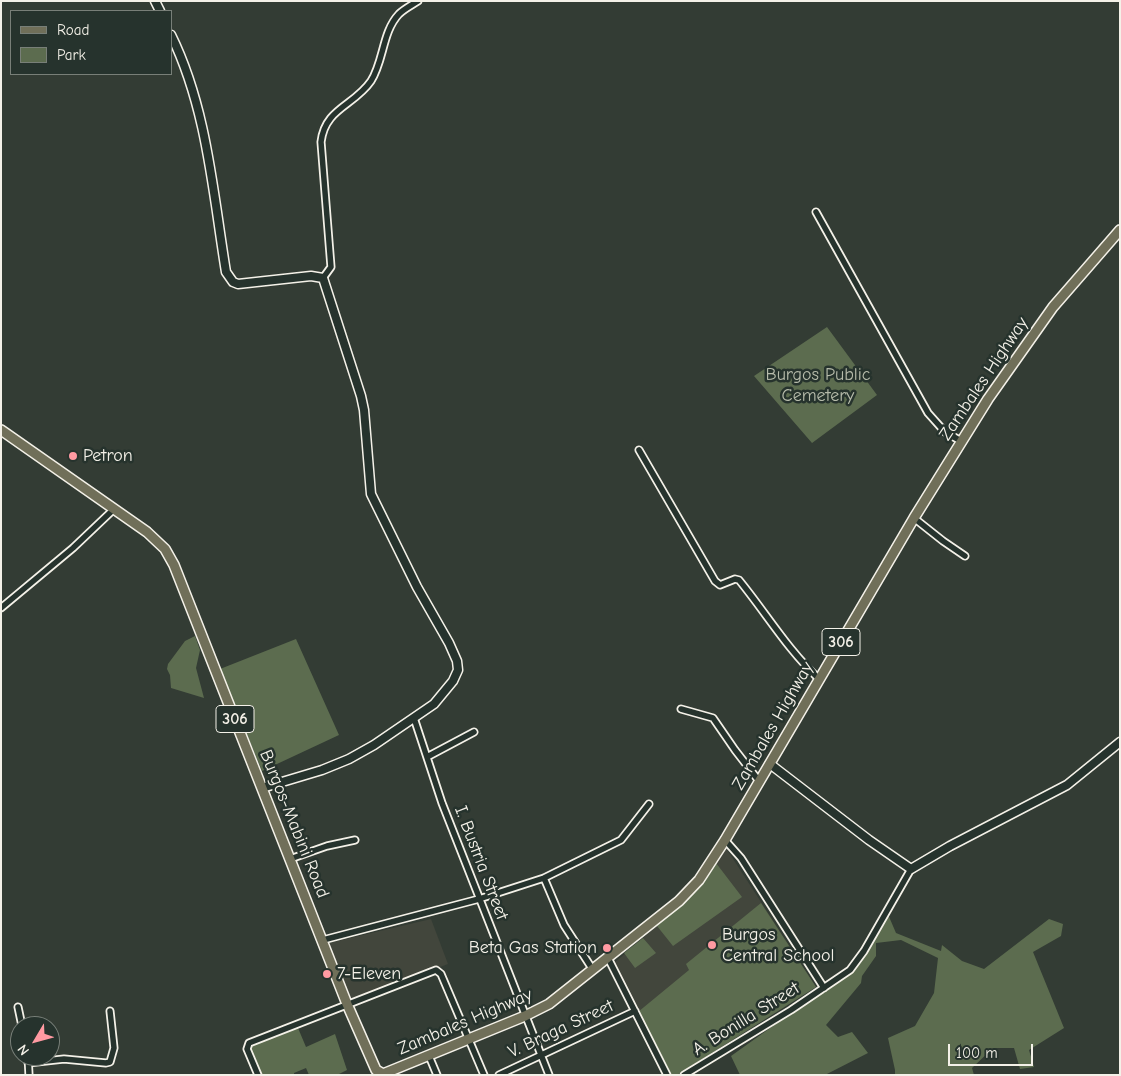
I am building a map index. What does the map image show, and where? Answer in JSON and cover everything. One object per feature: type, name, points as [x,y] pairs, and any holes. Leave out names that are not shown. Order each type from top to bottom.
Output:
[{"type":"main road","name":"Zambales Highway","points":[[382,1074],[525,1016],[549,1004],[679,901],[699,880],[725,840],[961,440],[1053,307],[1120,230]]},
{"type":"main road","name":"Burgos-Mabini Road","points":[[1,430],[147,532],[165,549],[174,565],[347,1004],[376,1070],[382,1074]]},
{"type":"street","points":[[323,278],[331,267],[321,142],[324,128],[332,116],[358,95],[370,82],[380,63],[394,20],[402,11],[418,1]]},
{"type":"street","points":[[172,37],[190,78],[204,135],[228,277],[238,284],[311,276],[323,278]]},
{"type":"street","points":[[816,212],[928,413],[945,432],[961,440]]},
{"type":"street","points":[[262,788],[322,770],[349,759],[434,704],[453,682],[458,670],[457,661],[449,643],[417,587],[371,494],[364,410],[361,396],[323,278]]},
{"type":"street","points":[[639,450],[715,582],[720,585],[735,579],[739,580],[795,655],[819,679]]},
{"type":"street","points":[[1,608],[73,548],[114,509]]},
{"type":"street","points":[[914,518],[943,542],[965,556]]},
{"type":"street","points":[[681,708],[713,718],[759,781]]},
{"type":"street","name":"I. Bustria Street","points":[[414,718],[442,803],[549,1075]]},
{"type":"street","points":[[427,757],[474,732]]},
{"type":"street","points":[[770,764],[911,870],[950,846],[1067,784],[1120,742]]},
{"type":"street","points":[[323,940],[479,899],[544,878],[621,840],[648,804]]},
{"type":"street","points":[[290,859],[327,846],[355,840]]},
{"type":"street","points":[[725,840],[741,858],[824,988]]},
{"type":"street","name":"A. Bonilla Street","points":[[684,1075],[842,976],[856,963],[911,870]]},
{"type":"street","points":[[544,878],[564,925],[594,970]]},
{"type":"street","points":[[608,958],[667,1075]]},
{"type":"street","points":[[258,1075],[247,1049],[249,1043],[438,970],[442,974],[484,1075]]},
{"type":"street","points":[[18,1007],[20,1016]]},
{"type":"street","name":"V. Braga Street","points":[[499,1075],[635,1011]]},
{"type":"street","points":[[60,1059],[110,1062],[114,1048],[110,1012]]},
{"type":"street","points":[[429,1056],[437,1075]]},
{"type":"shaded area","name":"Burgos Central School","points":[[726,848],[816,987],[677,1075],[669,1075],[613,964],[683,903],[706,879]]},
{"type":"shaded area","points":[[431,919],[448,964],[351,1001],[329,943]]},
{"type":"green space","name":"Burgos Public Cemetery","points":[[827,327],[877,395],[812,443],[754,376]]},
{"type":"green space","points":[[195,636],[200,650],[196,668],[204,698],[171,688],[170,675],[167,669],[168,664],[185,641]]},
{"type":"green space","points":[[296,639],[339,735],[262,771],[220,669]]},
{"type":"green space","points":[[716,863],[742,897],[673,946],[657,926],[696,889]]},
{"type":"green space","name":"Burgos Central School","points":[[761,903],[816,987],[677,1075],[669,1075],[638,1012],[689,970],[686,964]]},
{"type":"green space","points":[[887,912],[896,933],[941,951],[942,945],[962,961],[984,969],[1049,919],[1063,924],[1061,936],[1033,952],[1064,1028],[1029,1050],[1034,1067],[1020,1069],[1014,1048],[993,1048],[972,1068],[974,1075],[895,1075],[888,1038],[915,1026],[934,993],[938,958],[901,940],[876,943],[876,956],[862,976],[861,983],[826,1025],[838,1037],[852,1032],[868,1053],[825,1075],[740,1075],[731,1056],[857,966],[871,943],[874,942],[872,941]]},
{"type":"green space","points":[[643,938],[656,953],[635,968],[624,953]]},
{"type":"green space","points":[[298,1028],[306,1047],[335,1034],[347,1070],[337,1075],[309,1075],[306,1068],[294,1073],[294,1075],[262,1075],[249,1045]]},
{"type":"place","name":"Petron","points":[[73,456]]},
{"type":"place","name":"Burgos Central School","points":[[712,945]]},
{"type":"place","name":"Beta Gas Station","points":[[607,948]]},
{"type":"place","name":"7-Eleven","points":[[327,974]]}]
